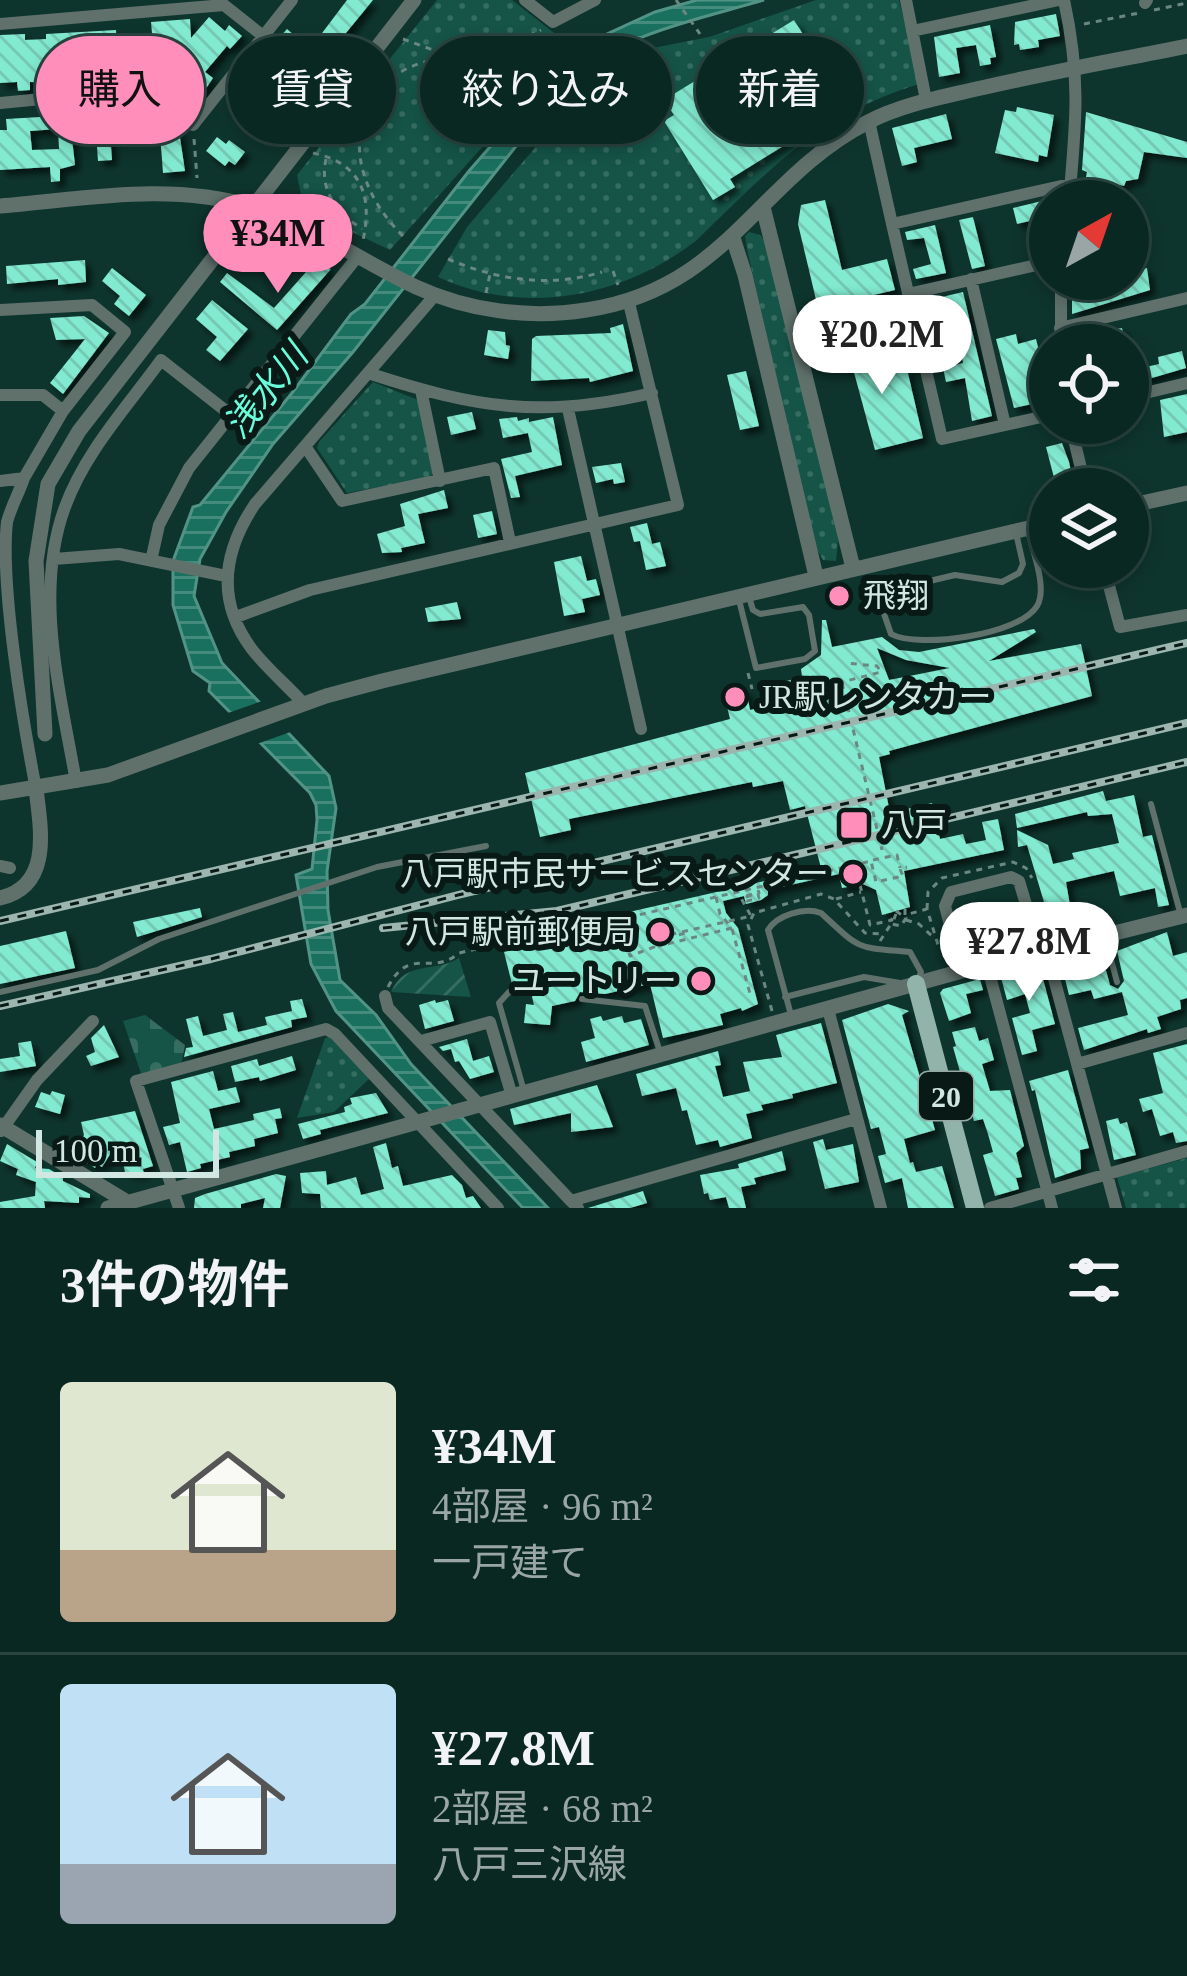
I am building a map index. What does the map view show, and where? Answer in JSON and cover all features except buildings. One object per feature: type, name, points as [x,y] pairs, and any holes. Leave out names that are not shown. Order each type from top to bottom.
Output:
[{"type":"main road","name":"20","points":[[916,984],[975,1208]]},
{"type":"street","points":[[0,24],[224,5],[263,36],[292,0]]},
{"type":"street","points":[[45,734],[36,560],[48,484],[79,431],[414,0]]},
{"type":"street","points":[[525,0],[553,22],[580,3],[596,0]]},
{"type":"street","points":[[906,0],[926,100]]},
{"type":"street","points":[[912,31],[1062,0],[1077,68],[1070,180]]},
{"type":"street","points":[[0,206],[200,193],[276,214],[364,253],[418,288],[519,313],[555,314],[629,303],[691,271],[733,238],[816,156],[869,121],[926,100],[1187,46]]},
{"type":"street","points":[[204,111],[228,80]]},
{"type":"street","points":[[0,103],[36,100]]},
{"type":"street","points":[[869,121],[942,439],[1029,420]]},
{"type":"street","points":[[892,224],[1029,193]]},
{"type":"street","points":[[764,207],[853,568]]},
{"type":"street","points":[[733,238],[816,576]]},
{"type":"street","points":[[159,562],[159,525],[177,487],[364,253]]},
{"type":"street","points":[[908,294],[1029,267]]},
{"type":"street","points":[[971,279],[1005,425]]},
{"type":"street","points":[[304,704],[248,644],[236,617],[226,576],[235,534],[255,504],[436,294]]},
{"type":"street","points":[[1077,324],[1187,298]]},
{"type":"street","points":[[236,617],[310,590],[678,505],[629,303]]},
{"type":"street","points":[[0,310],[92,304],[124,332],[63,411],[24,478],[7,524],[2,584],[42,832],[37,871],[28,885],[0,898]]},
{"type":"street","points":[[76,782],[51,615],[58,529],[78,478],[161,361],[231,416]]},
{"type":"street","points":[[371,374],[484,405],[531,410],[568,409],[652,393]]},
{"type":"street","points":[[1149,392],[1187,383]]},
{"type":"street","points":[[421,390],[440,481]]},
{"type":"street","points":[[0,395],[43,395],[63,411]]},
{"type":"street","points":[[568,409],[641,729]]},
{"type":"street","points":[[305,446],[342,502],[494,468],[510,542]]},
{"type":"street","points":[[0,481],[24,478]]},
{"type":"street","points":[[1149,501],[1187,493]]},
{"type":"street","points":[[0,794],[109,775],[304,704],[382,681],[1029,527]]},
{"type":"street","points":[[54,559],[119,554],[226,576]]},
{"type":"street","points":[[1110,588],[1120,627],[1187,615]]},
{"type":"street","points":[[0,690],[16,687]]},
{"type":"street","points":[[962,970],[945,906],[951,892],[1011,877],[1023,888],[1043,950],[1116,1208]]},
{"type":"street","points":[[108,1208],[662,1055],[786,1014],[828,1009],[962,970],[1184,916]]},
{"type":"street","points":[[987,964],[1052,1208]]},
{"type":"street","points":[[385,996],[388,1007],[574,1204],[856,1119]]},
{"type":"street","points":[[828,1009],[880,1208]]},
{"type":"street","points":[[93,1021],[37,1080],[1,1128],[128,1202]]},
{"type":"street","points":[[422,1041],[490,1022],[518,1094]]},
{"type":"street","points":[[179,1208],[136,1082],[326,1030],[422,1121],[498,1208]]},
{"type":"street","points":[[1077,1064],[1187,1033]]},
{"type":"street","points":[[989,1208],[1187,1151]]},
{"type":"lane","points":[[1021,528],[1041,594],[1032,612],[1000,629],[937,640],[912,643],[891,634],[883,611],[896,589],[955,574],[1002,582],[1019,573],[1021,528]]},
{"type":"lane","points":[[743,595],[760,614],[803,607],[815,644],[811,655],[756,668],[743,595]]},
{"type":"lane","points":[[1151,804],[1184,916]]},
{"type":"lane","points":[[0,992],[98,970],[159,939],[377,867],[485,845]]},
{"type":"lane","points":[[785,997],[864,976],[916,984],[921,972],[914,955],[854,945],[821,913],[810,910],[780,918],[767,930],[786,1014]]},
{"type":"lane","points":[[958,953],[1035,932]]},
{"type":"lane","points":[[1106,941],[1118,982]]},
{"type":"lane","points":[[518,1094],[499,1003],[509,992],[530,990]]},
{"type":"lane","points":[[582,999],[645,1006],[662,1055]]},
{"type":"path","points":[[676,0],[700,34]]},
{"type":"path","points":[[1070,27],[1187,3]]},
{"type":"path","points":[[528,36],[553,22]]},
{"type":"path","points":[[400,38],[420,45]]},
{"type":"path","points":[[364,253],[368,210],[361,168],[362,120],[372,99],[397,71],[420,62]]},
{"type":"path","points":[[194,144],[197,178]]},
{"type":"path","points":[[311,153],[346,168],[403,236]]},
{"type":"path","points":[[327,157],[323,174],[327,192],[351,222],[365,230]]},
{"type":"path","points":[[448,259],[490,274],[538,281],[575,280],[602,272]]},
{"type":"path","points":[[613,272],[618,285]]},
{"type":"path","points":[[485,295],[490,274]]},
{"type":"path","points":[[826,679],[817,681],[819,688],[881,672],[877,666],[845,663]]},
{"type":"path","points":[[842,683],[882,850]]},
{"type":"path","points":[[862,892],[834,899],[812,894],[655,943],[630,956],[624,941],[621,919],[758,890],[871,861],[897,855],[904,868],[902,876],[876,882],[871,861]]},
{"type":"path","points":[[860,884],[870,925],[865,933]]},
{"type":"path","points":[[758,890],[746,896],[747,901],[759,898],[758,894],[746,897],[741,898],[751,916],[748,925],[772,1012],[786,1014]]},
{"type":"path","points":[[716,897],[718,910],[731,928],[751,997]]},
{"type":"path","points":[[834,899],[865,933],[882,934]]},
{"type":"path","points":[[879,944],[896,913],[927,930],[939,948],[927,909],[905,915]]},
{"type":"path","points":[[886,914],[901,926],[905,915]]},
{"type":"path","points":[[385,996],[393,976],[408,963],[443,962],[459,952],[613,917]]},
{"type":"path","points":[[870,925],[892,922]]},
{"type":"path","points":[[655,943],[731,928]]},
{"type":"path","points":[[647,940],[685,933]]},
{"type":"green space","points":[[437,0],[512,0],[558,36],[420,36],[420,144],[485,144],[390,250],[304,209],[297,175],[322,144],[396,144],[396,51]]},
{"type":"green space","points":[[816,0],[899,0],[919,84],[864,106],[864,36],[712,36]]},
{"type":"green space","points":[[696,40],[696,144],[802,144],[697,240],[668,260],[606,287],[538,298],[504,296],[438,277],[467,227],[538,144],[672,144],[672,44]]},
{"type":"green space","points":[[749,232],[760,235],[769,247],[838,540],[836,561],[823,560],[815,546],[748,254],[745,236]]},
{"type":"green space","points":[[373,382],[418,400],[434,472],[429,478],[347,493],[317,448]]},
{"type":"green space","points":[[459,958],[471,997],[391,992],[412,971]]},
{"type":"green space","points":[[145,1015],[185,1045],[181,1065],[142,1076],[123,1021]]},
{"type":"green space","points":[[330,1037],[370,1078],[334,1112],[297,1118],[325,1038]]},
{"type":"green space","points":[[1187,1158],[1187,1208],[1126,1208],[1117,1177]]},
{"type":"shaded area","points":[[697,0],[764,0],[645,36],[603,36],[655,12]]},
{"type":"shaded area","points":[[493,144],[518,144],[353,352],[273,444],[200,559],[194,596],[222,663],[329,776],[336,808],[327,871],[328,910],[340,980],[376,1015],[411,1064],[548,1208],[523,1208],[336,1011],[311,964],[296,875],[312,869],[316,805],[310,793],[209,691],[210,683],[193,671],[173,605],[173,561],[193,507],[200,505],[292,393]]},
{"type":"pier","points":[[265,700],[296,730],[254,745],[225,714]]},
{"type":"railway","points":[[0,921],[1187,643]]},
{"type":"railway","points":[[0,1006],[1187,723]]},
{"type":"railway","points":[[383,928],[557,911],[1187,762]]},
{"type":"place","name":"飛翔","points":[[839,596]]},
{"type":"place","name":"JR駅レンタカー","points":[[735,697]]},
{"type":"place","name":"八戸","points":[[854,825]]},
{"type":"place","name":"八戸駅市民サービスセンター","points":[[853,874]]},
{"type":"place","name":"八戸駅前郵便局","points":[[660,932]]},
{"type":"place","name":"ユートリー","points":[[701,981]]},
{"type":"water label","name":"浅水川","points":[[266,391]]}]
